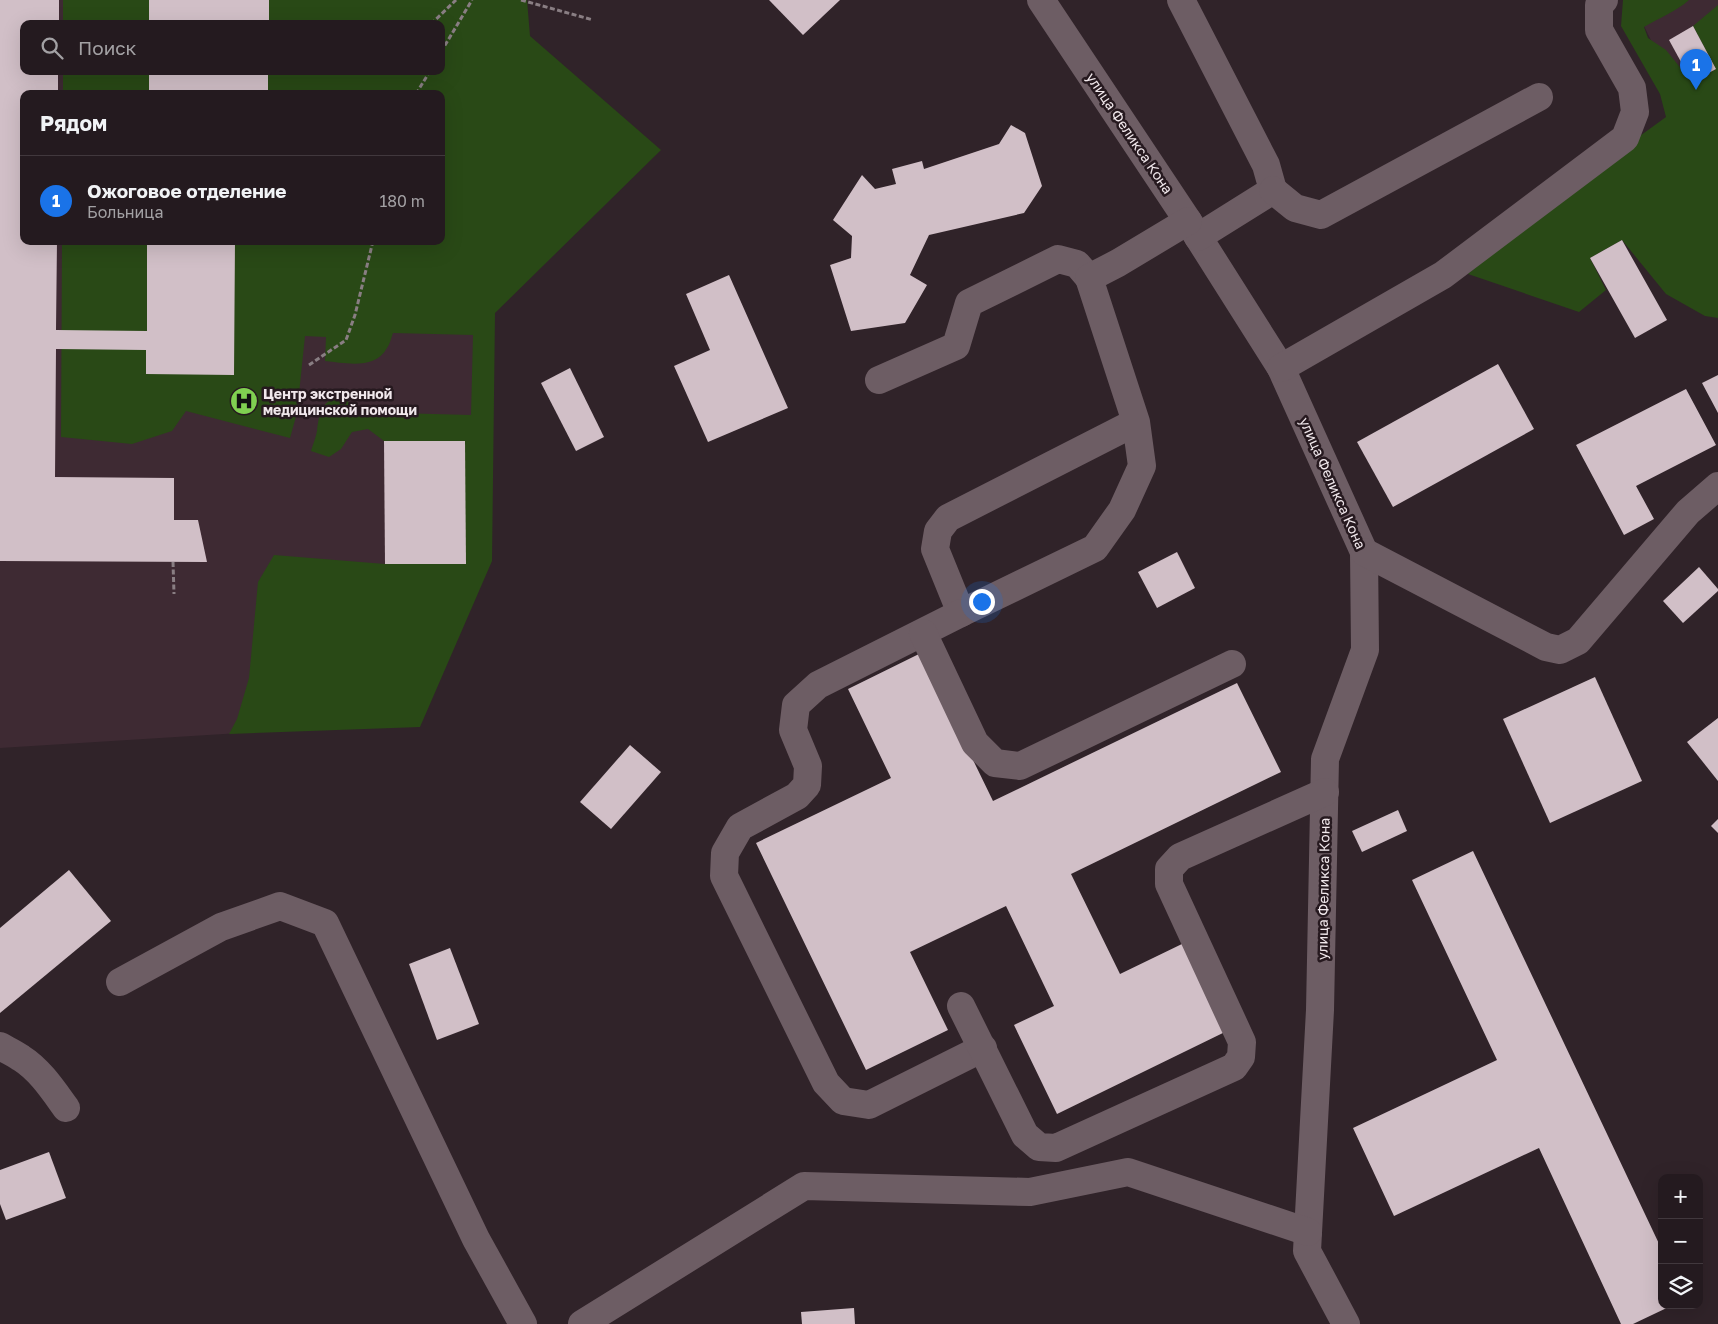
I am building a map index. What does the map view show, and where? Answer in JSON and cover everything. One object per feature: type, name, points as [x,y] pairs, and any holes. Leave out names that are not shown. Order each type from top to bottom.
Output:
[{"type":"street","name":"улица Феликса Кона","points":[[1041,0],[1193,229],[1281,368],[1364,552],[1365,650],[1325,759],[1320,1010],[1307,1252],[1346,1324]]},
{"type":"street","points":[[1181,0],[1266,164],[1273,190],[1295,208],[1321,215],[1539,97]]},
{"type":"street","points":[[1281,368],[1443,275],[1625,138],[1636,112],[1632,88],[1599,30],[1599,5],[1604,0]]},
{"type":"street","points":[[1088,278],[1273,190]]},
{"type":"street","points":[[879,380],[956,346],[969,303],[1058,259],[1077,264],[1088,278],[1097,298],[1136,422],[1142,466],[1122,510],[1095,548],[818,685],[796,705],[793,730],[808,766],[807,785],[797,796],[740,827],[725,853],[724,876],[826,1083],[843,1101],[869,1105],[983,1048]]},
{"type":"street","points":[[961,613],[935,549],[938,532],[948,518],[1136,422]]},
{"type":"street","points":[[1364,552],[1546,647],[1560,650],[1578,641],[1688,512],[1718,486]]},
{"type":"street","points":[[923,633],[975,743],[995,763],[1020,766],[1232,664]]},
{"type":"street","points":[[961,1006],[1026,1135],[1039,1147],[1056,1148],[1234,1067],[1241,1057],[1242,1042],[1169,884],[1168,870],[1180,857],[1325,792]]},
{"type":"street","points":[[120,982],[220,927],[280,906],[325,923],[476,1239],[523,1324]]},
{"type":"street","points":[[0,1046],[22,1058],[30,1065],[49,1085],[66,1108]]},
{"type":"street","points":[[582,1324],[804,1186],[1030,1192],[1128,1172],[1308,1232]]},
{"type":"path","points":[[435,20],[456,0]]},
{"type":"path","points":[[445,45],[472,0]]},
{"type":"path","points":[[522,0],[593,20]]},
{"type":"path","points":[[418,90],[428,75]]},
{"type":"path","points":[[309,365],[346,340],[355,315],[372,245]]},
{"type":"path","points":[[173,562],[174,594]]},
{"type":"shaded area","name":"Центр экстренной медицинской помощи","points":[[0,0],[479,0],[484,560],[414,722],[0,748]]},
{"type":"shaded area","points":[[1718,0],[1718,179],[1632,1]]},
{"type":"green space","points":[[63,0],[527,0],[530,36],[661,150],[495,313],[492,561],[420,727],[229,734],[237,719],[249,678],[258,582],[274,555],[385,564],[465,564],[465,441],[384,441],[368,429],[352,432],[341,449],[329,457],[311,451],[322,409],[329,401],[340,396],[350,403],[357,412],[471,415],[473,335],[393,333],[382,355],[375,360],[359,364],[325,361],[326,337],[305,336],[297,413],[290,438],[186,411],[172,431],[132,444],[61,437],[62,245],[445,245],[445,90],[63,90],[63,75],[445,75],[445,20],[63,20]]},
{"type":"green space","points":[[1623,0],[1689,0],[1644,27],[1648,38],[1666,50],[1692,82],[1716,69],[1693,26],[1718,5],[1718,318],[1705,316],[1666,294],[1622,240],[1590,258],[1606,290],[1579,312],[1468,274],[1593,170],[1666,117],[1660,94],[1621,26]]},
{"type":"building","points":[[0,0],[59,0],[59,20],[20,20],[20,75],[58,75],[58,90],[20,90],[20,245],[57,245],[56,330],[147,331],[147,245],[235,245],[234,375],[146,374],[146,350],[56,349],[55,477],[174,478],[174,520],[198,520],[207,562],[0,561]]},
{"type":"building","points":[[149,0],[269,0],[269,20],[149,20]]},
{"type":"building","points":[[769,0],[840,0],[803,35]]},
{"type":"building","points":[[1693,26],[1716,69],[1692,82],[1669,40]]},
{"type":"building","points":[[149,75],[268,75],[268,90],[149,90]]},
{"type":"building","points":[[1011,125],[1025,133],[1042,186],[1024,213],[929,235],[910,275],[927,285],[905,323],[851,331],[830,265],[851,258],[852,236],[833,220],[862,175],[875,189],[896,184],[892,169],[922,161],[924,169],[999,144]]},
{"type":"building","points":[[1622,240],[1667,320],[1635,338],[1590,258]]},
{"type":"building","points":[[729,275],[788,408],[708,442],[674,366],[710,350],[686,294]]},
{"type":"building","points":[[1498,364],[1534,429],[1393,507],[1357,442]]},
{"type":"building","points":[[570,368],[604,437],[576,451],[541,383]]},
{"type":"building","points":[[1718,375],[1718,413],[1702,383]]},
{"type":"building","points":[[1686,389],[1716,445],[1636,486],[1654,519],[1624,535],[1576,445]]},
{"type":"building","points":[[384,441],[465,441],[466,564],[385,564]]},
{"type":"building","points":[[1177,552],[1195,588],[1157,608],[1138,572]]},
{"type":"building","points":[[1699,567],[1718,591],[1683,623],[1663,601]]},
{"type":"building","points":[[921,653],[993,801],[1237,683],[1281,772],[1071,874],[1120,974],[1184,943],[1227,1031],[1057,1114],[1014,1025],[1054,1006],[1006,906],[910,952],[948,1030],[866,1070],[756,843],[891,778],[848,689]]},
{"type":"building","points":[[1595,677],[1642,781],[1550,823],[1503,719]]},
{"type":"building","points":[[1718,718],[1718,781],[1687,742]]},
{"type":"building","points":[[630,745],[661,772],[611,829],[580,802]]},
{"type":"building","points":[[1398,810],[1407,831],[1362,852],[1352,831]]},
{"type":"building","points":[[1718,819],[1718,833],[1711,826]]},
{"type":"building","points":[[1473,851],[1658,1242],[1658,1309],[1665,1309],[1633,1324],[1621,1324],[1539,1148],[1394,1216],[1353,1128],[1497,1060],[1412,880]]},
{"type":"building","points":[[69,870],[111,921],[0,1013],[0,928]]},
{"type":"building","points":[[450,948],[479,1024],[437,1040],[409,964]]},
{"type":"building","points":[[49,1152],[66,1198],[6,1220],[0,1204],[0,1170]]},
{"type":"building","points":[[854,1308],[855,1324],[802,1324],[801,1312]]},
{"type":"place","name":"Ожоговое отделение","points":[[1696,90]]},
{"type":"place","name":"Центр экстренной медицинской помощи","points":[[244,401]]}]
